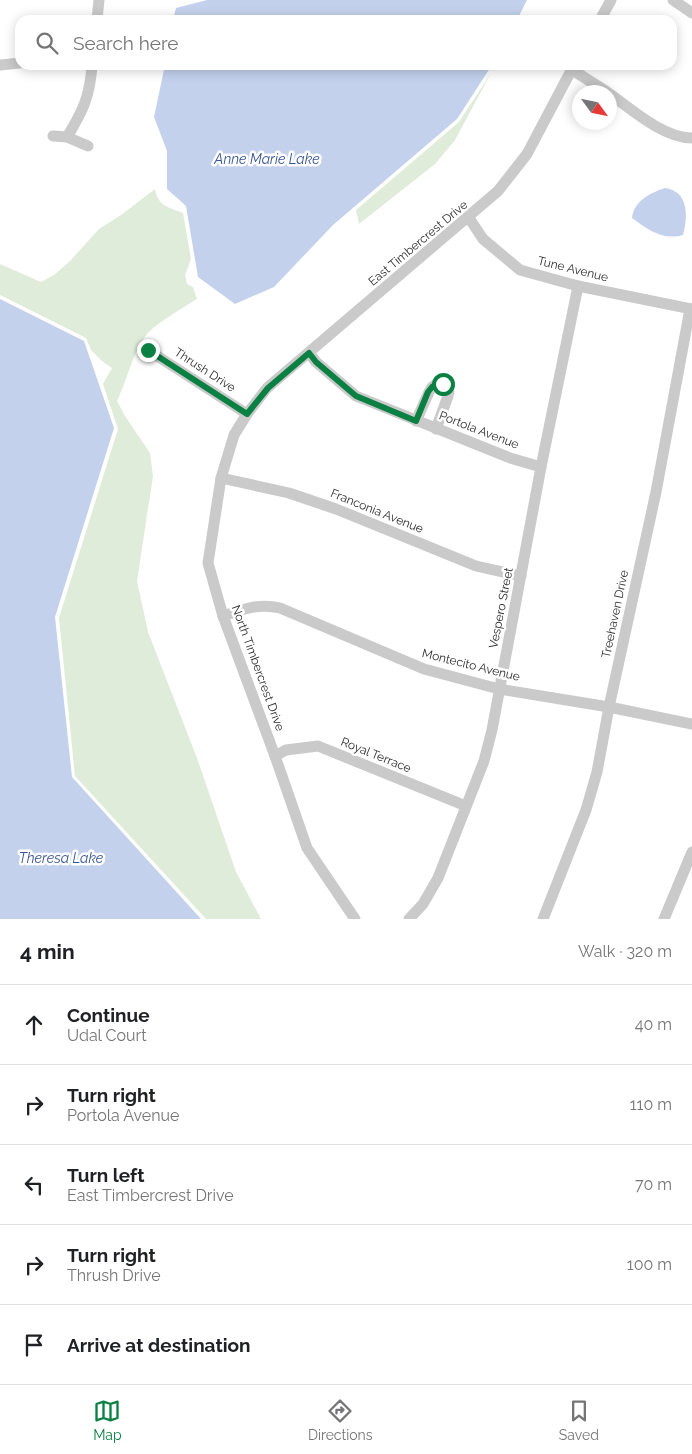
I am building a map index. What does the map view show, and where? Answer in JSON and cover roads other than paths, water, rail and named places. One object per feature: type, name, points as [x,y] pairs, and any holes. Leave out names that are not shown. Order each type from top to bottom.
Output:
[{"type":"street","points":[[98,15],[99,0]]},
{"type":"street","points":[[603,15],[611,0]]},
{"type":"street","points":[[672,0],[692,12]]},
{"type":"street","points":[[0,65],[15,64]]},
{"type":"street","points":[[68,137],[84,107],[92,70]]},
{"type":"street","name":"East Timbercrest Drive","points":[[247,414],[268,388],[469,218],[498,191],[527,154],[571,70]]},
{"type":"street","points":[[577,70],[597,85]]},
{"type":"street","points":[[617,99],[666,132],[682,138],[692,138]]},
{"type":"street","points":[[53,136],[68,137],[88,146]]},
{"type":"street","name":"Tune Avenue","points":[[469,218],[483,239],[520,270],[578,286],[691,309]]},
{"type":"street","name":"Vespero Street","points":[[409,919],[424,904],[438,878],[484,761],[492,730],[541,467],[578,286]]},
{"type":"street","name":"Treehaven Drive","points":[[543,919],[586,810],[597,772],[609,707],[656,492],[691,309]]},
{"type":"street","name":"Thrush Drive","points":[[148,350],[247,414]]},
{"type":"street","name":"Portola Avenue","points":[[309,353],[316,362],[356,396],[510,458],[541,467]]},
{"type":"street","points":[[416,421],[432,387],[438,383],[443,384],[448,389],[448,396],[436,428]]},
{"type":"street","name":"North Timbercrest Drive","points":[[247,414],[234,436],[221,478],[208,563],[223,616],[307,848],[356,919]]},
{"type":"street","name":"Franconia Avenue","points":[[221,478],[307,498],[476,566],[521,576]]},
{"type":"street","name":"Montecito Avenue","points":[[223,616],[250,607],[269,605],[424,669],[499,689],[609,707],[692,724]]},
{"type":"street","name":"Royal Terrace","points":[[275,756],[286,750],[318,746],[466,806]]},
{"type":"street","points":[[664,919],[692,852]]},
{"type":"water","points":[[207,0],[527,0],[520,15],[174,15],[176,8]]},
{"type":"water","name":"Anne Marie Lake","points":[[164,70],[489,70],[457,119],[333,225],[274,287],[235,304],[198,277],[186,206],[167,189],[167,151],[154,117]]},
{"type":"water","points":[[665,188],[673,190],[683,199],[686,220],[683,235],[669,236],[656,233],[632,218],[639,202],[648,195]]},
{"type":"water","name":"Theresa Lake","points":[[0,299],[84,341],[114,428],[55,617],[72,777],[201,919],[0,919]]}]
